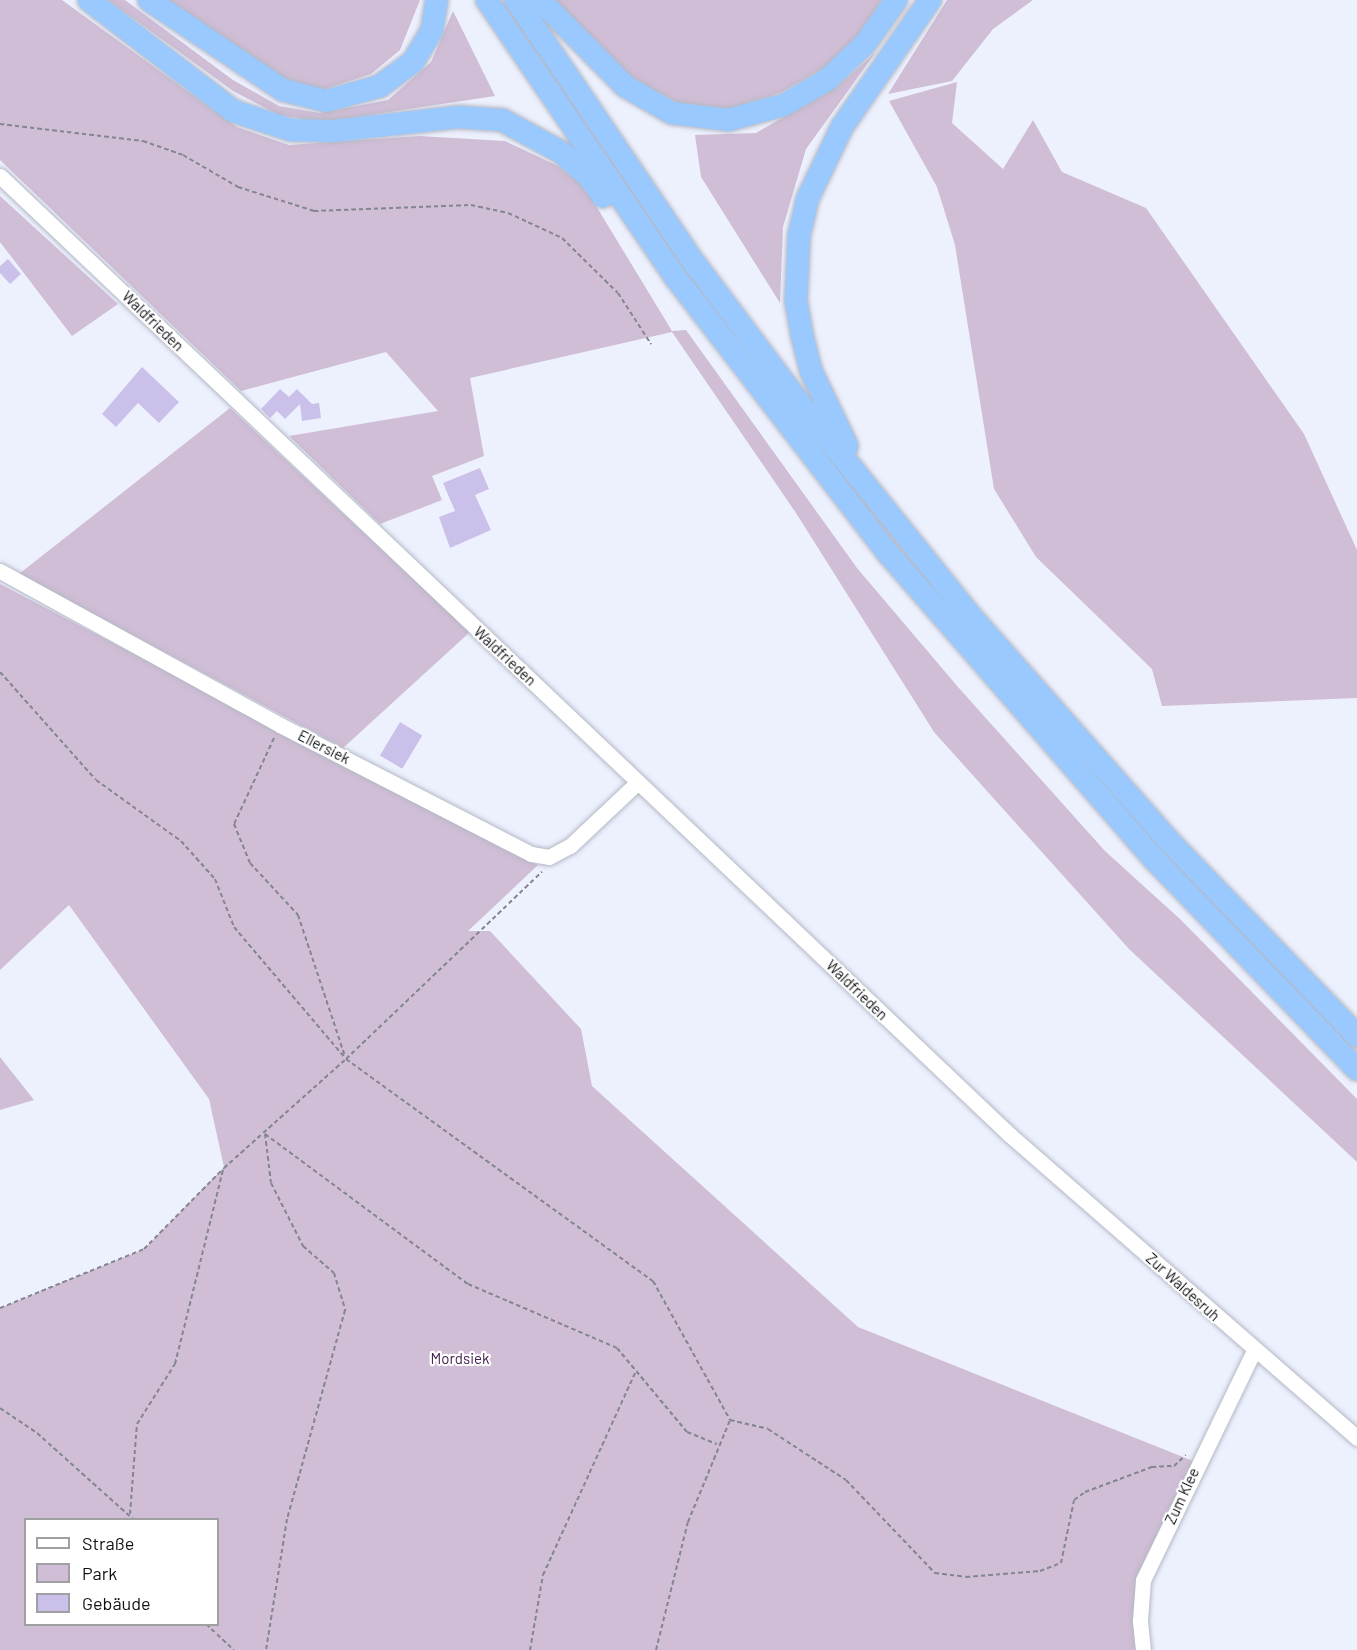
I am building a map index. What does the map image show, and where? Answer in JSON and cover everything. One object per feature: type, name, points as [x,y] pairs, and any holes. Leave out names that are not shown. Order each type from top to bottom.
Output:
[{"type":"highway","points":[[89,0],[233,111],[291,130],[333,131],[447,118],[502,120],[561,152],[589,177],[649,260],[676,278]]},
{"type":"highway","points":[[149,0],[283,90],[326,101],[380,86],[413,62],[432,30],[437,0]]},
{"type":"highway","points":[[487,0],[676,278],[888,553],[1052,747],[1255,967],[1357,1069]]},
{"type":"highway","points":[[516,0],[695,264],[869,490],[1070,731],[1169,841],[1357,1036]]},
{"type":"highway","points":[[540,0],[625,86],[672,113],[728,120],[784,105],[827,80],[865,44],[896,0]]},
{"type":"highway","points":[[869,490],[811,371],[796,300],[799,236],[807,200],[842,127],[930,0]]},
{"type":"street","name":"Waldfrieden","points":[[0,176],[1010,1135]]},
{"type":"street","name":"Ellersiek","points":[[0,571],[280,725],[531,854],[549,857]]},
{"type":"street","points":[[549,857],[570,846],[638,782]]},
{"type":"street","name":"Zur Waldesruh","points":[[1010,1135],[1254,1350],[1357,1437]]},
{"type":"street","name":"Zum Klee","points":[[1143,1650],[1140,1620],[1143,1580],[1254,1350]]},
{"type":"path","points":[[0,124],[142,141],[183,155],[238,187],[314,211],[471,205],[508,213],[562,238],[618,293],[651,344]]},
{"type":"path","points":[[0,672],[96,780],[181,841],[215,879],[234,927],[346,1059],[653,1281],[730,1420],[768,1429],[846,1480],[935,1572],[966,1577],[1040,1571],[1060,1563],[1074,1500],[1085,1492],[1152,1467],[1174,1466],[1210,1438]]},
{"type":"path","points":[[280,725],[234,824],[250,863],[298,915],[346,1059]]},
{"type":"path","points":[[0,1308],[144,1249],[224,1168],[265,1134],[346,1059],[548,866],[549,857]]},
{"type":"path","points":[[265,1134],[468,1284],[617,1348],[687,1432],[717,1444]]},
{"type":"path","points":[[265,1134],[271,1183],[303,1246],[334,1273],[345,1310],[287,1519],[266,1650]]},
{"type":"path","points":[[130,1514],[137,1424],[175,1364],[224,1168]]},
{"type":"path","points":[[530,1650],[543,1575],[636,1371]]},
{"type":"path","points":[[0,1408],[37,1433],[133,1518]]},
{"type":"path","points":[[656,1650],[688,1522],[717,1444],[730,1420]]},
{"type":"path","points":[[208,1626],[234,1650]]},
{"type":"green space","points":[[0,0],[62,0],[237,127],[289,145],[419,136],[505,141],[558,166],[584,186],[672,331],[686,330],[857,568],[958,687],[1105,851],[1181,920],[1357,1099],[1357,1162],[1129,949],[934,732],[796,513],[672,332],[470,378],[484,456],[432,476],[442,500],[380,524],[289,436],[438,411],[386,352],[241,391],[0,160]]},
{"type":"green space","points":[[108,0],[125,0],[233,80],[279,106],[320,113],[388,100],[431,62],[453,11],[495,96],[323,122],[279,115],[233,91]]},
{"type":"green space","points":[[164,0],[420,0],[400,50],[371,74],[322,90],[285,80]]},
{"type":"green space","points":[[550,0],[882,0],[860,34],[824,68],[780,93],[729,109],[678,103],[636,81]]},
{"type":"green space","points":[[947,0],[1033,0],[993,29],[952,81],[888,94]]},
{"type":"green space","points":[[876,52],[806,149],[783,227],[780,303],[701,177],[695,135],[756,133],[840,84]]},
{"type":"green space","points":[[957,82],[952,123],[1003,169],[1033,120],[1062,172],[1146,208],[1304,434],[1357,550],[1357,698],[1162,706],[1152,669],[1036,557],[994,489],[955,245],[937,187],[889,101]]},
{"type":"green space","points":[[0,196],[118,304],[72,336],[0,242]]},
{"type":"green space","points":[[230,408],[470,632],[343,748],[19,574]]},
{"type":"green space","name":"Mordsiek","points":[[0,584],[538,865],[468,931],[490,931],[581,1029],[592,1086],[858,1327],[1198,1463],[1143,1580],[1143,1650],[0,1650],[0,1308],[144,1249],[224,1167],[209,1099],[69,905],[0,970]]},
{"type":"green space","points":[[0,1057],[34,1100],[0,1110]]},
{"type":"building","points":[[8,259],[21,274],[10,284],[0,273],[0,266]]},
{"type":"building","points":[[142,367],[179,402],[159,423],[138,403],[116,427],[102,414]]},
{"type":"building","points":[[280,389],[289,397],[297,389],[312,404],[319,403],[321,418],[302,421],[300,404],[285,419],[277,411],[270,418],[261,409]]},
{"type":"building","points":[[480,468],[489,489],[475,495],[491,530],[450,548],[439,517],[455,511],[443,483]]},
{"type":"building","points":[[400,722],[422,735],[402,769],[380,755]]}]
